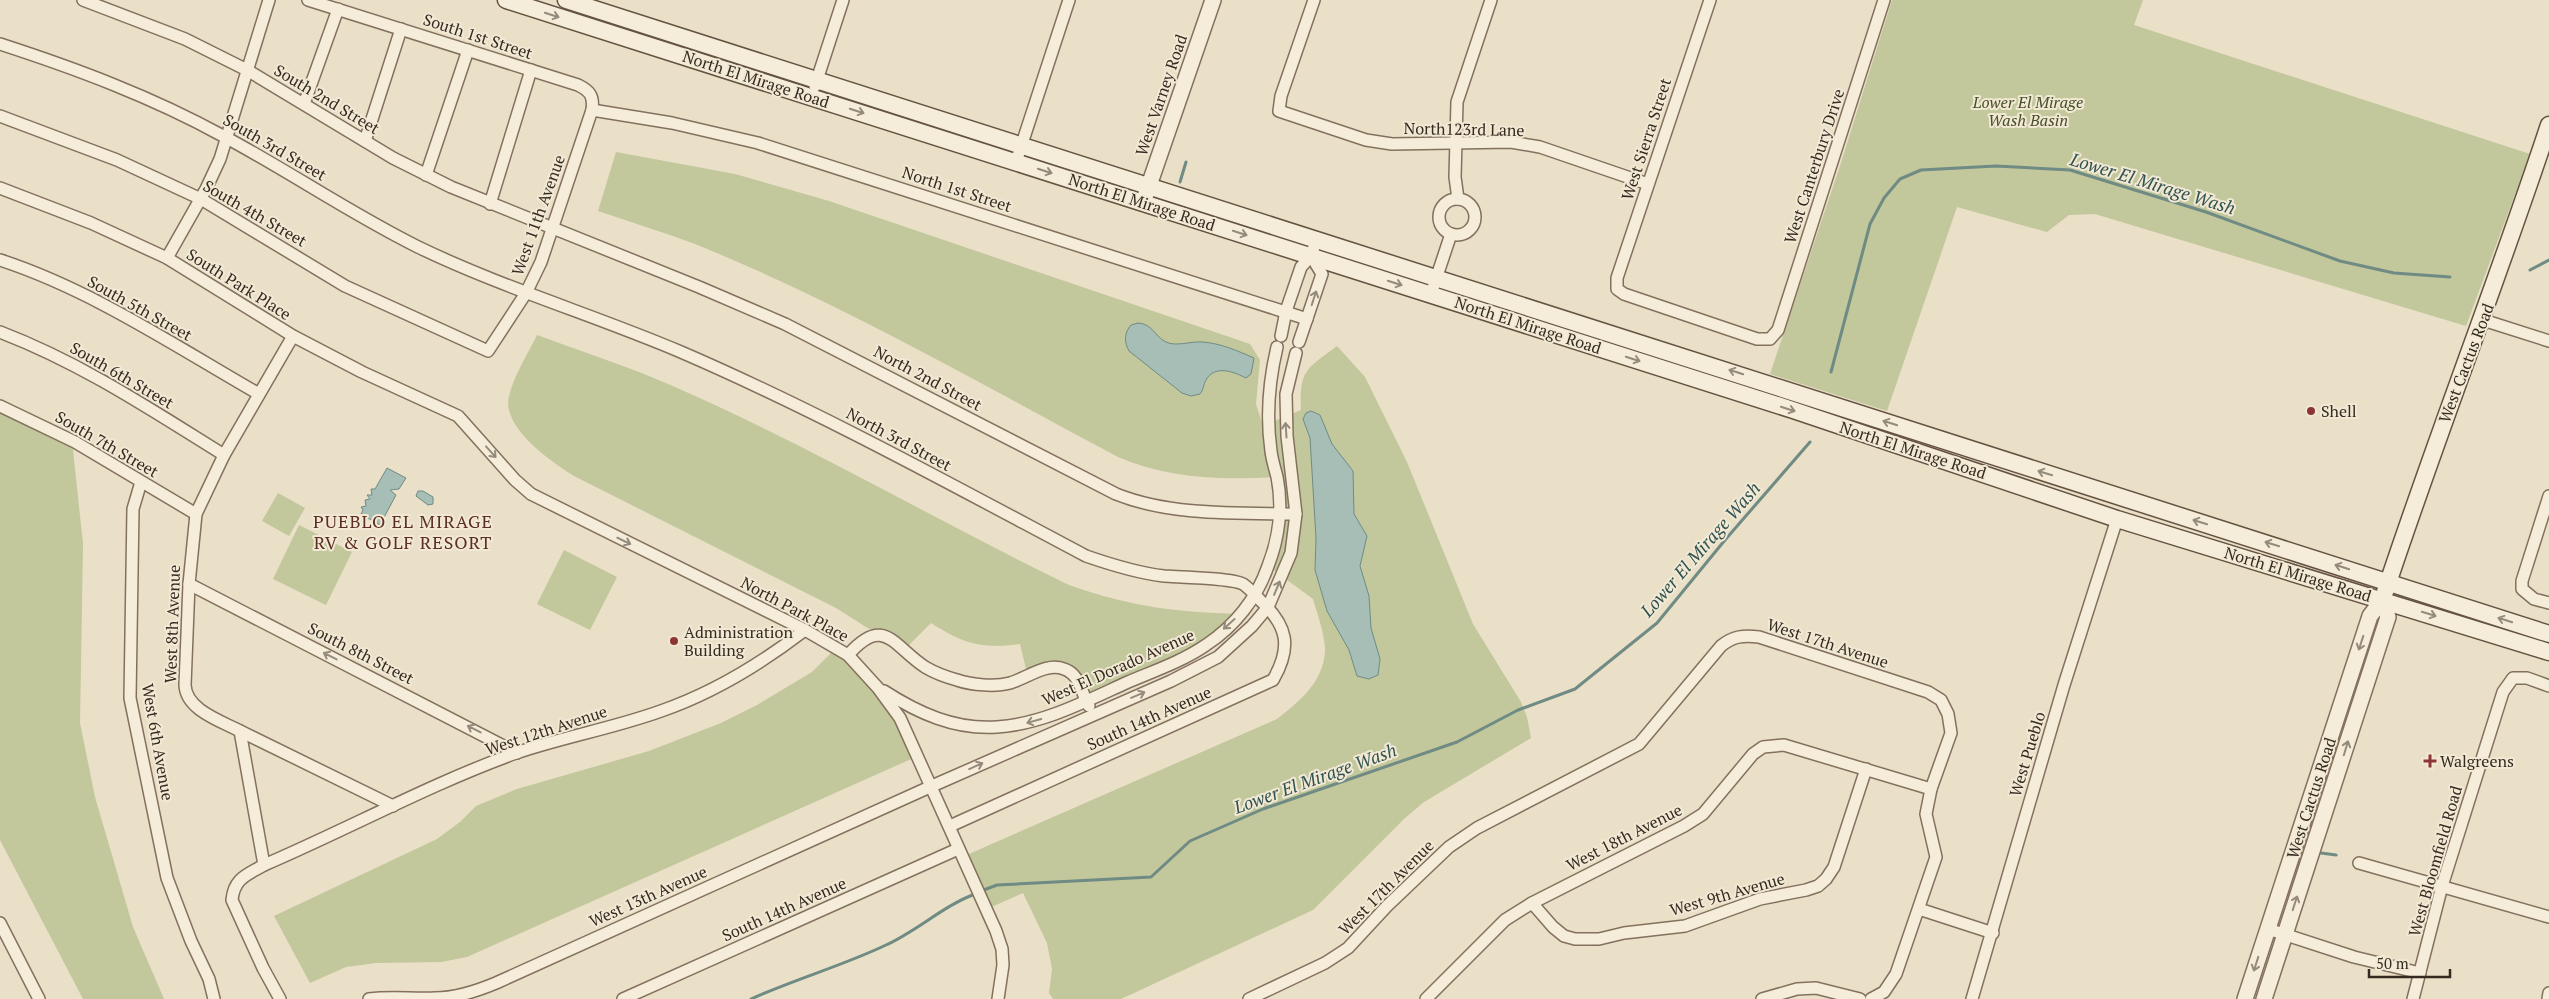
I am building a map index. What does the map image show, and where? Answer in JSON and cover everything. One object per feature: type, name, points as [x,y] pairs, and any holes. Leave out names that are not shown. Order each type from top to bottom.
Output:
[{"type":"main road","name":"North El Mirage Road","points":[[506,0],[523,3],[811,97],[1793,410],[2118,519],[2549,652]]},
{"type":"main road","name":"North El Mirage Road","points":[[566,0],[1317,238],[2549,634]]},
{"type":"main road","name":"West Cactus Road","points":[[2382,600],[2423,477],[2491,298],[2549,125]]},
{"type":"street","name":"South 2nd Street","points":[[83,0],[185,39],[246,70],[426,175],[552,229]]},
{"type":"street","points":[[167,258],[220,159],[269,0]]},
{"type":"street","name":"South 1st Street","points":[[308,0],[532,70],[588,90],[593,102],[592,110]]},
{"type":"street","points":[[811,97],[843,0]]},
{"type":"street","points":[[1016,162],[1070,0]]},
{"type":"street","name":"West Varney Road","points":[[1144,202],[1213,0]]},
{"type":"street","name":"North123rd Lane","points":[[1314,0],[1282,96],[1279,111],[1366,140],[1392,144],[1511,142],[1540,147],[1648,184]]},
{"type":"street","points":[[1458,199],[1457,102],[1491,0]]},
{"type":"street","name":"West Sierra Street","points":[[1617,289],[1617,278],[1710,0]]},
{"type":"street","name":"West Canterbury Drive","points":[[1617,289],[1624,294],[1757,339],[1770,339],[1778,330],[1884,0]]},
{"type":"street","points":[[304,104],[338,9]]},
{"type":"street","points":[[365,141],[401,29]]},
{"type":"street","name":"South 3rd Street","points":[[0,44],[102,79],[173,110],[226,137],[354,213],[416,246],[526,293]]},
{"type":"street","points":[[426,175],[468,50]]},
{"type":"street","points":[[490,204],[532,70]]},
{"type":"street","name":"West 11th Avenue","points":[[488,351],[526,293],[541,262],[592,110]]},
{"type":"street","name":"North 1st Street","points":[[592,110],[672,123],[758,143],[1307,319]]},
{"type":"street","name":"South 4th Street","points":[[0,116],[117,160],[200,199],[346,286],[488,351]]},
{"type":"street","name":"South Park Place","points":[[0,188],[91,223],[167,258],[293,336],[362,372],[458,416]]},
{"type":"street","points":[[1458,199],[1463,200],[1472,207],[1475,224],[1468,232],[1462,235],[1451,234],[1442,226],[1440,214],[1446,204],[1458,199]]},
{"type":"street","name":"North 2nd Street","points":[[552,229],[699,287],[785,324],[1116,494],[1138,503],[1170,508],[1296,514]]},
{"type":"street","points":[[1431,294],[1451,234]]},
{"type":"street","name":"West El Dorado Avenue","points":[[878,688],[914,710],[971,726],[996,728],[1017,725],[1042,719],[1162,668],[1207,645],[1240,614],[1256,596],[1274,546],[1280,498],[1271,450],[1268,416],[1271,372],[1286,311],[1301,267],[1311,256],[1317,238]]},
{"type":"street","name":"West El Dorado Avenue","points":[[932,786],[1171,681],[1218,657],[1252,626],[1268,607],[1291,553],[1296,514],[1285,414],[1286,394],[1298,347],[1322,274],[1311,256]]},
{"type":"street","name":"South 5th Street","points":[[0,260],[28,269],[88,297],[258,394]]},
{"type":"street","name":"North 3rd Street","points":[[526,293],[678,351],[775,394],[1086,556],[1127,569],[1154,574],[1242,583],[1256,596]]},
{"type":"street","points":[[2482,320],[2549,341]]},
{"type":"street","name":"South 6th Street","points":[[0,332],[35,346],[104,380],[224,455]]},
{"type":"street","name":"West 8th Avenue","points":[[293,336],[224,455],[196,514],[189,584],[186,694],[198,708],[240,731],[393,806]]},
{"type":"street","name":"South 7th Street","points":[[0,406],[75,442],[196,514]]},
{"type":"street","name":"North Park Place","points":[[458,416],[515,480],[531,494],[805,630],[848,655],[878,688],[900,718],[950,826],[958,850],[986,907],[1002,949],[1003,965],[998,999]]},
{"type":"street","name":"West 6th Avenue","points":[[141,482],[133,509],[130,698],[167,878],[191,941],[209,979],[214,999]]},
{"type":"street","points":[[2549,496],[2522,580],[2522,589],[2534,599],[2549,603]]},
{"type":"street","name":"West Pueblo","points":[[1972,999],[1993,933],[2064,685],[2118,519]]},
{"type":"street","name":"South 8th Street","points":[[189,584],[517,753]]},
{"type":"street","name":"South 14th Avenue","points":[[950,826],[1272,680],[1282,664],[1286,646],[1285,634],[1268,607],[1256,596]]},
{"type":"street","name":"West Cactus Road","points":[[2244,999],[2370,616],[2382,600]]},
{"type":"street","name":"West Cactus Road","points":[[2264,999],[2388,617],[2382,600]]},
{"type":"street","name":"West 12th Avenue","points":[[264,865],[393,806],[517,753],[660,711],[690,699],[769,658],[805,630]]},
{"type":"street","points":[[848,655],[859,643],[876,635],[889,637],[924,666],[940,675],[960,681],[1008,684],[1055,666],[1070,671],[1076,677],[1093,714]]},
{"type":"street","name":"West 17th Avenue","points":[[1249,999],[1267,996],[1348,948],[1387,906],[1449,846],[1478,828],[1639,744],[1721,646],[1738,636],[1759,637],[1928,692],[1941,700],[1948,714],[1951,733],[1930,789],[1926,814],[1936,857],[1896,974],[1884,992],[1871,999]]},
{"type":"street","name":"West Bloomfield Road","points":[[2413,999],[2442,886],[2503,692],[2513,678],[2527,678],[2549,686]]},
{"type":"street","points":[[240,731],[264,865],[240,879],[233,888],[232,900],[263,968],[280,999]]},
{"type":"street","name":"West 18th Avenue","points":[[1426,999],[1506,920],[1532,903],[1684,826],[1703,814],[1753,754],[1763,747],[1784,745],[1930,789]]},
{"type":"street","name":"West 9th Avenue","points":[[1532,903],[1553,927],[1564,936],[1575,939],[1599,940],[1624,934],[1685,926],[1760,899],[1818,886],[1826,879],[1834,867],[1866,769]]},
{"type":"street","name":"West 13th Avenue","points":[[369,999],[436,998],[475,991],[932,786]]},
{"type":"street","name":"South 14th Avenue","points":[[623,999],[958,850]]},
{"type":"street","points":[[2359,863],[2549,918]]},
{"type":"street","points":[[1919,910],[1993,933]]},
{"type":"street","points":[[0,922],[39,999]]},
{"type":"street","points":[[2268,929],[2354,957],[2420,973]]},
{"type":"street","points":[[1762,999],[1790,991],[1816,988],[1860,999]]},
{"type":"street","points":[[2548,999],[2549,993]]},
{"type":"green space","name":"Lower El Mirage Wash Basin","points":[[1892,0],[2143,0],[2134,25],[2530,154],[2466,326],[2095,214],[2069,215],[2047,232],[1957,207],[1887,411],[1770,374],[1839,169]]},
{"type":"green space","points":[[616,152],[735,174],[829,201],[1250,344],[1260,360],[1256,404],[1263,426],[1301,410],[1302,386],[1307,371],[1337,346],[1365,377],[1407,462],[1473,624],[1521,702],[1527,717],[1531,738],[1424,802],[1404,819],[1313,910],[1121,999],[1053,999],[1049,993],[1052,969],[1047,943],[1023,893],[987,909],[962,857],[1277,719],[1294,706],[1309,690],[1320,673],[1323,663],[1325,652],[1324,640],[1313,599],[1268,566],[1275,546],[1276,477],[1216,478],[1176,474],[1157,470],[1118,457],[909,345],[803,292],[695,244],[598,211]]},
{"type":"green space","points":[[537,335],[641,373],[725,410],[1069,585],[1113,599],[1153,607],[1194,612],[1240,614],[1207,645],[1086,701],[1063,668],[1028,677],[1020,644],[994,646],[973,643],[953,636],[931,623],[905,649],[836,608],[574,476],[541,453],[520,431],[513,420],[509,408],[509,396],[514,380]]},
{"type":"green space","points":[[0,406],[72,441],[83,544],[80,723],[95,797],[133,927],[164,999],[83,999],[0,840]]},
{"type":"green space","points":[[278,493],[305,508],[289,536],[262,521]]},
{"type":"green space","points":[[299,525],[352,552],[326,605],[273,579]]},
{"type":"green space","points":[[564,550],[617,577],[590,630],[537,604]]},
{"type":"green space","points":[[836,648],[878,688],[918,756],[467,957],[441,962],[376,963],[346,967],[310,983],[274,916],[437,839],[460,822],[476,806],[517,789],[649,751],[721,723],[757,705],[812,672]]},
{"type":"water","points":[[1138,323],[1151,328],[1166,342],[1215,344],[1254,358],[1251,374],[1246,378],[1225,371],[1214,372],[1206,380],[1200,394],[1191,396],[1182,393],[1129,351],[1126,344],[1126,334],[1131,325]]},
{"type":"water","points":[[1311,411],[1320,415],[1332,444],[1353,471],[1354,514],[1367,536],[1360,566],[1369,596],[1371,628],[1380,659],[1378,675],[1369,679],[1357,676],[1349,650],[1327,611],[1315,570],[1316,538],[1310,438],[1303,419],[1306,413]]},
{"type":"water","points":[[387,468],[406,478],[399,489],[390,490],[396,495],[380,525],[361,514],[363,510],[361,507],[366,506],[365,500],[370,499],[367,495],[372,495],[371,489],[375,489]]},
{"type":"water","points":[[418,491],[423,491],[433,497],[433,504],[428,505],[416,496]]},
{"type":"waterway","points":[[1180,182],[1186,162]]},
{"type":"waterway","name":"Lower El Mirage Wash","points":[[1831,372],[1870,224],[1884,198],[1900,179],[1921,170],[1996,166],[2070,170],[2206,212],[2340,261],[2394,273],[2450,277]]},
{"type":"waterway","name":"Lower El Mirage Wash","points":[[2530,270],[2549,260]]},
{"type":"waterway","name":"Lower El Mirage Wash","points":[[981,891],[997,885],[1151,877],[1190,841],[1263,809],[1457,742],[1518,710],[1575,689],[1657,623],[1725,540],[1810,442]]},
{"type":"waterway","points":[[2321,853],[2336,855]]},
{"type":"waterway","name":"Lower El Mirage Wash","points":[[751,999],[886,945],[952,905],[975,894]]},
{"type":"place","name":"Shell","points":[[2311,411]]},
{"type":"place","name":"Administration Building","points":[[674,641]]},
{"type":"place","name":"Walgreens","points":[[2430,761]]},
{"type":"district","name":"PUEBLO EL MIRAGE RV & GOLF RESORT","points":[[403,531]]}]
